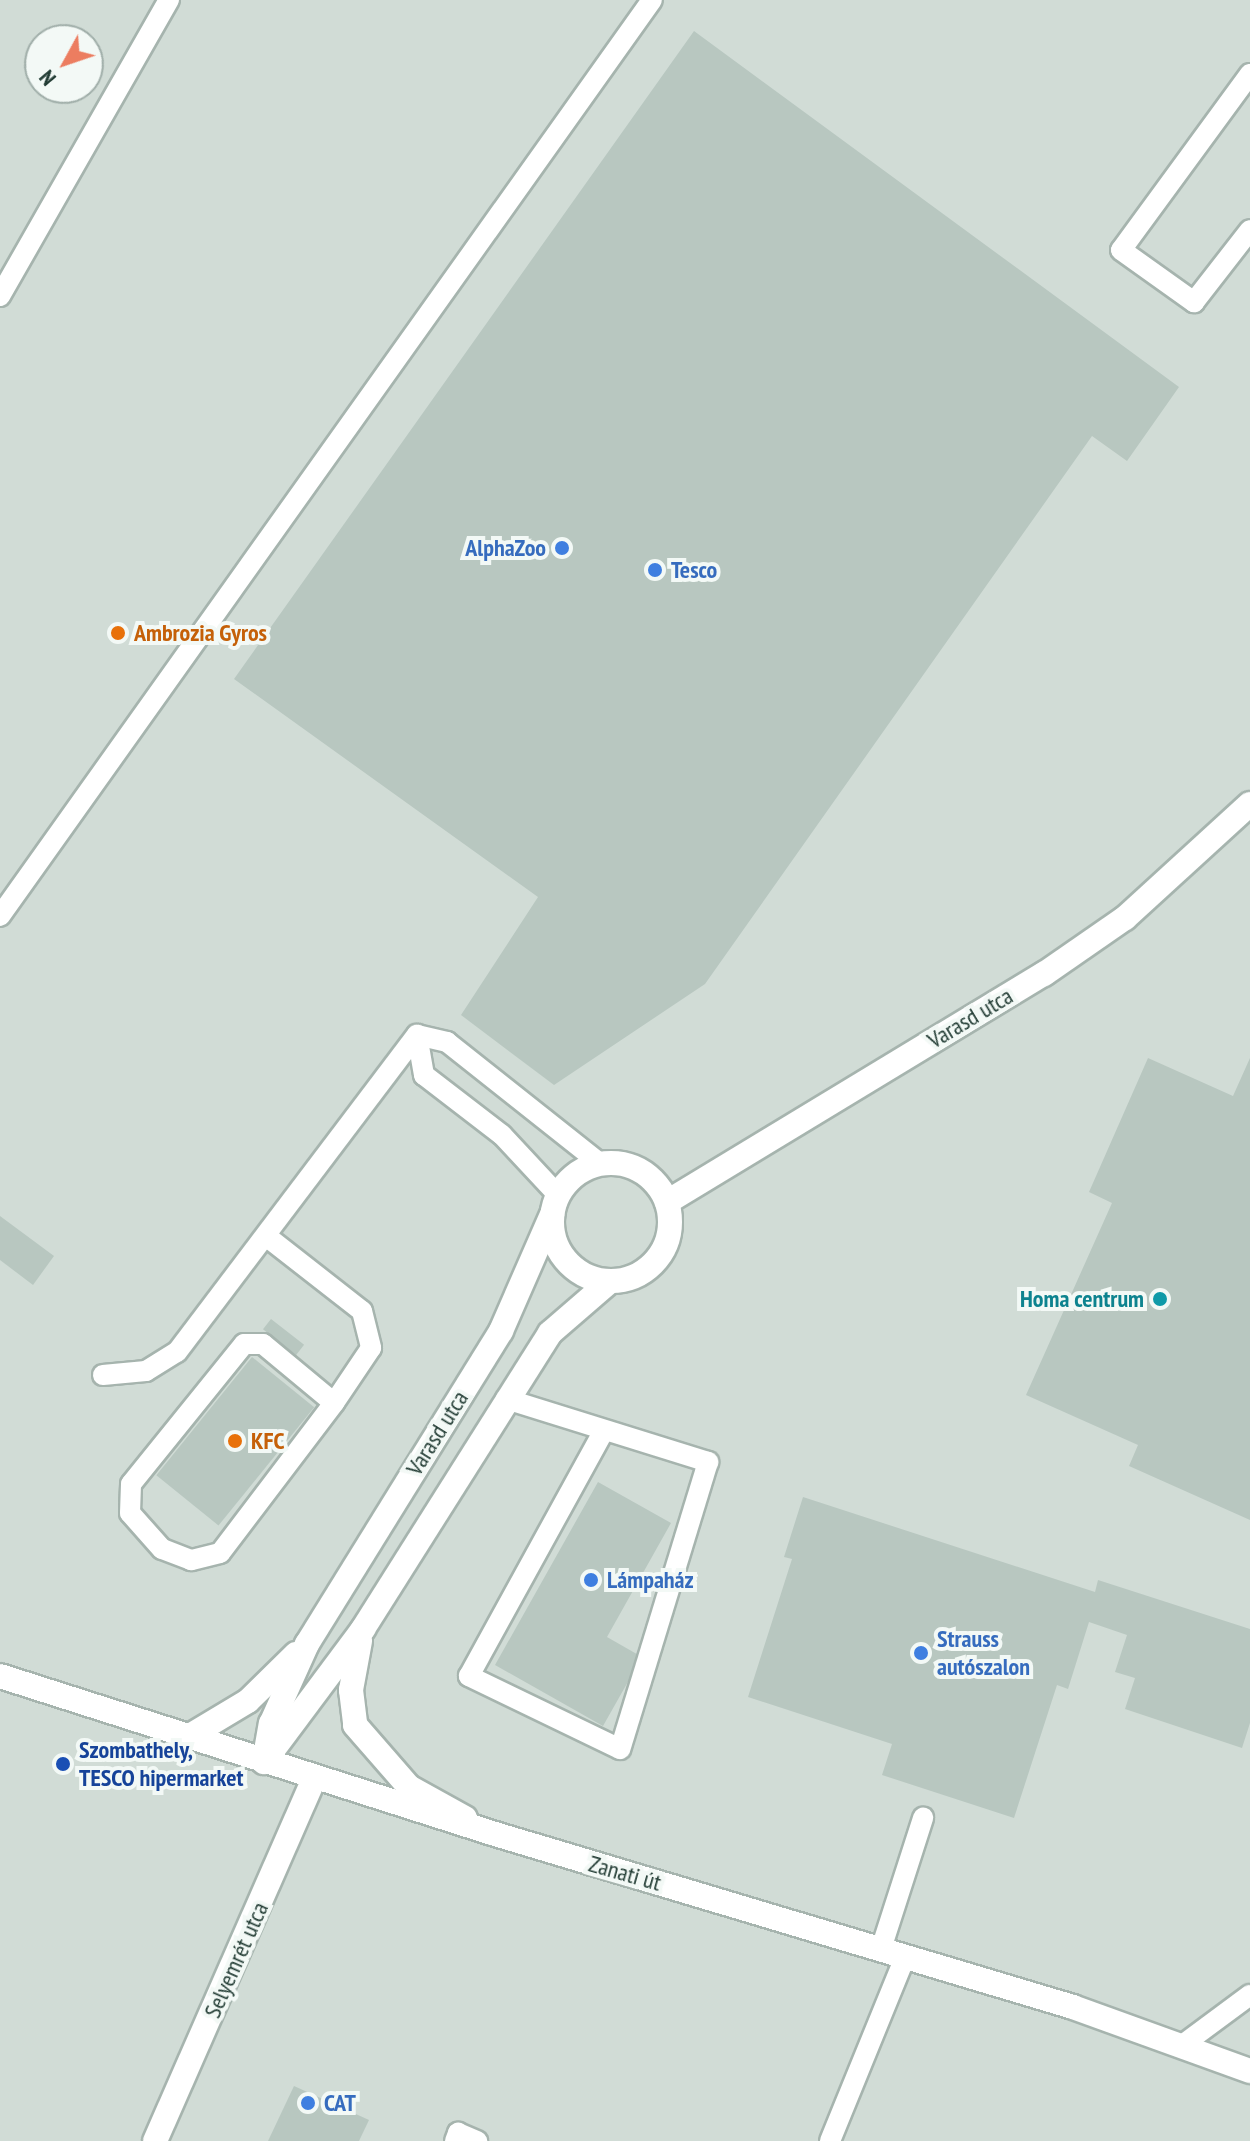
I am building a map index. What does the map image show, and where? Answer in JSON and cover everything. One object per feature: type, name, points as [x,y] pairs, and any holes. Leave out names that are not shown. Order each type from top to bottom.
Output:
[{"type":"street","name":"Varasd utca","points":[[667,1202],[1044,974],[1125,918],[1250,804]]},
{"type":"street","points":[[601,1164],[641,1171],[667,1202],[662,1254],[630,1279],[609,1282],[575,1270],[553,1235],[555,1204],[571,1178],[601,1164]]},
{"type":"street","name":"Varasd utca","points":[[264,1762],[271,1724],[307,1644],[501,1331],[555,1204]]},
{"type":"street","name":"Varasd utca","points":[[264,1762],[363,1629],[550,1333],[609,1282]]},
{"type":"street","name":"Varasd utca","points":[[363,1629],[351,1690],[355,1725],[409,1787],[495,1834]]},
{"type":"street","name":"Varasd utca","points":[[188,1737],[248,1701],[307,1644]]},
{"type":"street","name":"Zanati út","points":[[0,1676],[314,1778],[881,1949],[1250,2071]]},
{"type":"street","name":"Selyemrét utca","points":[[155,2141],[314,1778]]},
{"type":"lane","points":[[0,296],[169,0]]},
{"type":"lane","points":[[0,916],[652,0]]},
{"type":"lane","points":[[1250,74],[1121,250],[1194,302],[1250,230]]},
{"type":"lane","points":[[417,1035],[447,1042],[601,1164]]},
{"type":"lane","points":[[417,1035],[424,1075],[502,1135],[555,1204]]},
{"type":"lane","points":[[103,1375],[146,1371],[177,1352],[417,1035]]},
{"type":"lane","points":[[266,1236],[362,1311],[371,1328],[371,1348],[334,1403],[220,1553],[191,1560],[162,1549],[130,1513],[131,1484],[244,1344],[263,1344],[334,1403]]},
{"type":"lane","points":[[506,1399],[603,1432],[708,1462],[620,1749],[469,1676],[603,1432]]},
{"type":"lane","points":[[881,1949],[923,1818]]},
{"type":"lane","points":[[830,2141],[905,1957]]},
{"type":"lane","points":[[1181,2046],[1246,2004]]},
{"type":"lane","points":[[455,2141],[458,2133],[477,2141]]},
{"type":"shaded area","points":[[0,0],[1250,0],[1250,2141],[0,2141]]},
{"type":"building","name":"Tesco","points":[[694,31],[1179,387],[1127,461],[1092,436],[705,984],[554,1085],[461,1015],[538,897],[234,679]]},
{"type":"building","name":"Homa centrum","points":[[1148,1058],[1233,1096],[1250,1058],[1250,1520],[1129,1466],[1138,1445],[1026,1395],[1112,1203],[1089,1192]]},
{"type":"building","points":[[0,1216],[54,1256],[33,1285],[0,1260]]},
{"type":"building","points":[[271,1319],[304,1345],[296,1355],[263,1329]]},
{"type":"building","name":"KFC","points":[[252,1357],[314,1407],[219,1525],[156,1475]]},
{"type":"building","name":"Lámpaház","points":[[598,1482],[671,1523],[607,1637],[642,1657],[603,1726],[495,1665]]},
{"type":"building","name":"Strauss autószalon","points":[[803,1497],[1095,1592],[1098,1580],[1250,1629],[1250,1723],[1242,1748],[1125,1709],[1135,1678],[1115,1672],[1127,1635],[1089,1622],[1068,1689],[1057,1685],[1014,1818],[882,1775],[892,1744],[748,1697],[792,1559],[784,1557]]},
{"type":"building","name":"CAT","points":[[294,2086],[369,2120],[359,2141],[268,2141]]},
{"type":"place","name":"AlphaZoo","points":[[562,548]]},
{"type":"place","name":"Tesco","points":[[655,570]]},
{"type":"place","name":"Ambrozia Gyros","points":[[118,633]]},
{"type":"place","name":"Homa centrum","points":[[1160,1299]]},
{"type":"place","name":"KFC","points":[[235,1441]]},
{"type":"place","name":"Lámpaház","points":[[591,1580]]},
{"type":"place","name":"Strauss autószalon","points":[[921,1653]]},
{"type":"place","name":"Szombathely, TESCO hipermarket","points":[[63,1764]]},
{"type":"place","name":"CAT","points":[[308,2103]]}]
